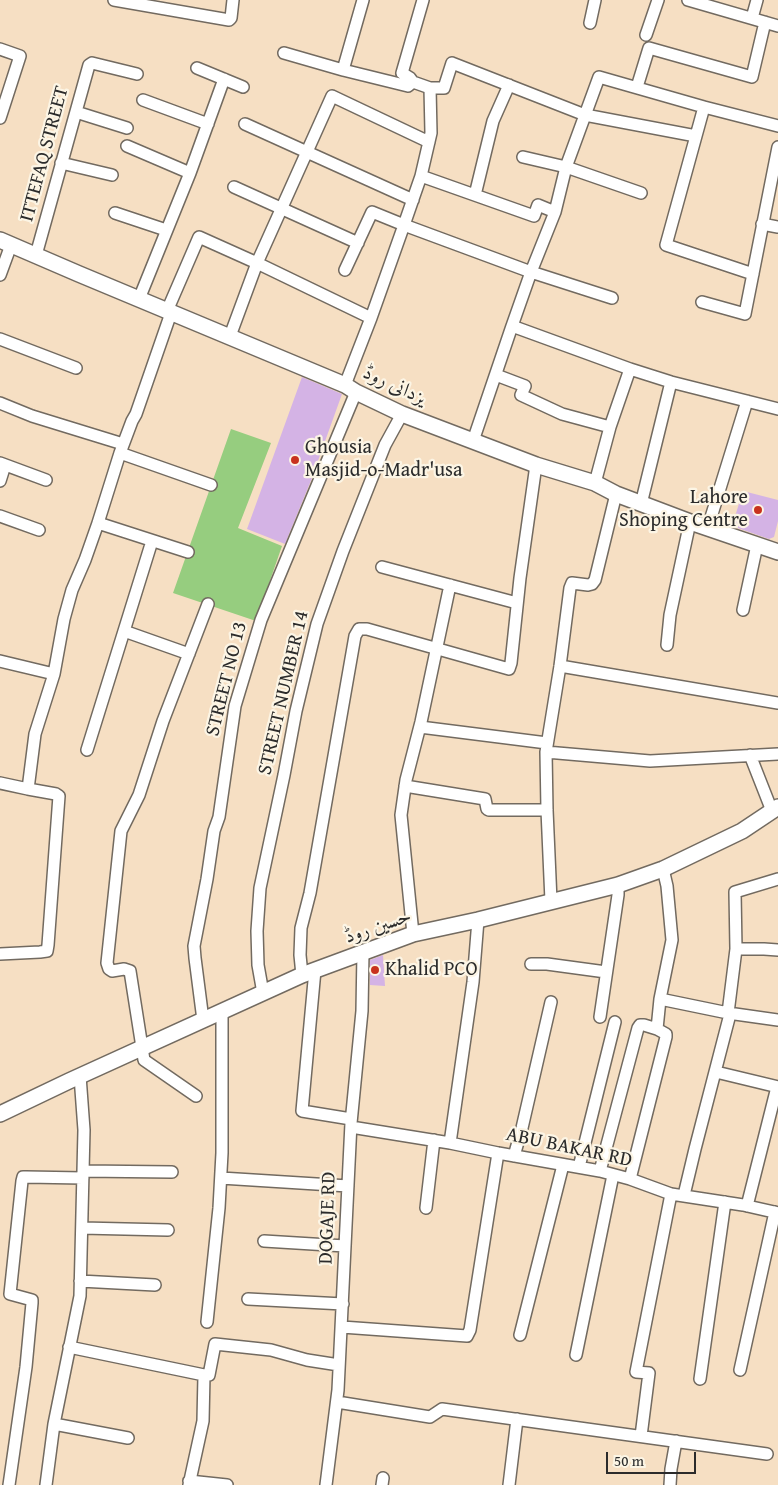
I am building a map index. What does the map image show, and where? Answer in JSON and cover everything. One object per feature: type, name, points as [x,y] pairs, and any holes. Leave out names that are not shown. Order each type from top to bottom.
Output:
[{"type":"street","points":[[114,0],[229,20],[231,18],[233,0]]},
{"type":"street","points":[[342,70],[363,0]]},
{"type":"street","points":[[423,0],[402,73],[413,82],[430,88],[444,88],[452,63],[585,115],[696,136]]},
{"type":"street","points":[[590,23],[595,0]]},
{"type":"street","points":[[646,35],[658,0]]},
{"type":"street","points":[[688,0],[778,26]]},
{"type":"street","points":[[752,18],[757,0]]},
{"type":"street","points":[[637,88],[649,48],[752,77],[765,22]]},
{"type":"street","points":[[0,49],[20,56],[0,118]]},
{"type":"street","points":[[284,52],[342,70],[408,86],[413,82]]},
{"type":"street","name":"ITTEFAQ STREET","points":[[36,255],[90,64],[137,74]]},
{"type":"street","points":[[197,68],[243,88]]},
{"type":"street","points":[[473,441],[530,272],[555,212],[566,167],[599,77],[778,126]]},
{"type":"street","points":[[139,299],[190,173],[224,79]]},
{"type":"street","points":[[475,195],[493,121],[509,85]]},
{"type":"street","name":"STREET NO 13","points":[[203,1020],[194,946],[214,831],[219,817],[235,706],[261,620],[350,388],[371,318],[421,176],[431,133],[430,88]]},
{"type":"street","points":[[230,336],[256,263],[332,96],[429,142]]},
{"type":"street","points":[[143,100],[208,124]]},
{"type":"street","points":[[704,107],[666,245],[753,274]]},
{"type":"street","points":[[76,112],[127,128]]},
{"type":"street","points":[[245,124],[413,200]]},
{"type":"street","points":[[127,146],[190,173]]},
{"type":"street","points":[[702,302],[745,314],[778,147]]},
{"type":"street","points":[[523,157],[566,167],[641,193]]},
{"type":"street","points":[[61,163],[112,175]]},
{"type":"street","points":[[421,176],[534,216],[538,205],[555,212]]},
{"type":"street","points":[[234,186],[358,243]]},
{"type":"street","points":[[346,270],[372,212],[530,272],[612,298]]},
{"type":"street","points":[[115,213],[166,230]]},
{"type":"street","points":[[762,224],[778,227]]},
{"type":"street","points":[[28,789],[35,734],[54,674],[64,619],[72,590],[98,523],[169,312],[199,237],[371,318]]},
{"type":"street","points":[[0,274],[5,242]]},
{"type":"street","name":"یزدانی روڈ","points":[[5,242],[230,336],[350,388],[402,414],[536,465],[595,483],[616,494],[690,522],[757,545],[777,549]]},
{"type":"street","points":[[512,326],[671,382],[778,409]]},
{"type":"street","points":[[0,339],[76,368]]},
{"type":"street","points":[[595,483],[610,427],[630,369]]},
{"type":"street","points":[[496,375],[525,386],[521,395],[562,414],[610,427]]},
{"type":"street","points":[[641,504],[671,382]]},
{"type":"street","points":[[708,527],[747,401]]},
{"type":"street","points":[[0,403],[211,485]]},
{"type":"street","name":"STREET NUMBER 14","points":[[263,993],[258,965],[257,931],[260,888],[296,711],[317,624],[343,551],[385,445],[402,414]]},
{"type":"street","points":[[0,480],[2,464],[46,480]]},
{"type":"street","points":[[308,973],[300,955],[302,928],[355,636],[358,629],[368,629],[509,669],[512,663],[517,603],[536,465]]},
{"type":"street","points":[[551,901],[546,810],[547,748],[570,588],[572,583],[588,585],[592,584],[595,580],[616,494]]},
{"type":"street","points":[[0,516],[40,530]]},
{"type":"street","points":[[667,646],[670,615],[690,522]]},
{"type":"street","points":[[98,523],[188,552]]},
{"type":"street","points":[[87,750],[152,541]]},
{"type":"street","points":[[743,610],[757,545]]},
{"type":"street","points":[[382,567],[517,603]]},
{"type":"street","points":[[413,934],[400,815],[450,585]]},
{"type":"street","points":[[196,1096],[146,1063],[141,1048],[130,971],[124,969],[112,971],[107,963],[121,831],[139,795],[163,721],[208,604]]},
{"type":"street","points":[[124,631],[189,654]]},
{"type":"street","points":[[0,661],[54,674]]},
{"type":"street","points":[[560,666],[778,703]]},
{"type":"street","points":[[420,727],[547,748],[650,761],[778,754]]},
{"type":"street","points":[[750,755],[776,808]]},
{"type":"street","points":[[0,783],[59,796],[46,951],[0,954]]},
{"type":"street","points":[[405,786],[485,799],[489,810],[546,810]]},
{"type":"street","name":"حسین روڈ","points":[[0,1114],[308,973],[413,934],[618,885],[663,869],[742,831],[776,808]]},
{"type":"street","points":[[657,1028],[660,999],[672,940],[668,886],[663,869]]},
{"type":"street","points":[[684,1195],[729,1018],[736,949],[735,892],[778,879]]},
{"type":"street","points":[[600,1017],[618,885]]},
{"type":"street","points":[[450,1143],[473,982],[478,920]]},
{"type":"street","points":[[736,949],[778,950]]},
{"type":"street","name":"DOGAJE RD","points":[[326,1485],[340,1365],[351,1123],[362,1011],[363,952]]},
{"type":"street","points":[[531,964],[547,964],[606,972]]},
{"type":"street","name":"ABU BAKAR RD","points":[[308,973],[302,1112],[498,1153],[600,1171],[630,1179],[671,1194],[725,1202],[776,1213]]},
{"type":"street","points":[[660,999],[728,1013],[778,1020]]},
{"type":"street","points":[[514,1156],[551,1002]]},
{"type":"street","points":[[207,1322],[221,1178],[222,1011]]},
{"type":"street","points":[[578,1167],[615,1022]]},
{"type":"street","points":[[600,1171],[638,1028],[640,1026],[657,1028],[666,1034],[666,1037],[630,1179]]},
{"type":"street","points":[[716,1072],[778,1087],[747,1206]]},
{"type":"street","points":[[46,1485],[54,1424],[80,1296],[84,1130],[80,1076]]},
{"type":"street","points":[[426,1208],[434,1140]]},
{"type":"street","points":[[342,1327],[467,1336],[470,1330],[498,1153]]},
{"type":"street","points":[[520,1335],[563,1165]]},
{"type":"street","points":[[9,1485],[26,1367],[32,1304],[32,1300],[10,1294],[23,1177],[172,1172]]},
{"type":"street","points":[[576,1355],[613,1174]]},
{"type":"street","points":[[221,1178],[348,1186]]},
{"type":"street","points":[[641,1436],[649,1373],[636,1372],[671,1194]]},
{"type":"street","points":[[700,1379],[725,1202]]},
{"type":"street","points":[[740,1370],[776,1213]]},
{"type":"street","points":[[82,1228],[168,1230]]},
{"type":"street","points":[[264,1241],[346,1246]]},
{"type":"street","points":[[80,1281],[155,1285]]},
{"type":"street","points":[[248,1299],[343,1304]]},
{"type":"street","points":[[69,1347],[204,1375],[209,1375],[215,1344],[271,1350],[307,1360],[340,1365]]},
{"type":"street","points":[[204,1375],[202,1421],[189,1483],[227,1485]]},
{"type":"street","points":[[336,1402],[430,1417],[442,1409],[767,1454]]},
{"type":"street","points":[[509,1485],[517,1419]]},
{"type":"street","points":[[54,1424],[128,1438]]},
{"type":"street","points":[[670,1485],[676,1441]]},
{"type":"green space","points":[[231,429],[271,443],[238,528],[282,546],[256,621],[173,593]]},
{"type":"building","name":"Ghousia Masjid-o-Madr'usa","points":[[302,377],[342,394],[310,483],[285,544],[247,529]]},
{"type":"building","name":"Lahore Shoping Centre","points":[[743,491],[778,500],[778,521],[774,537],[769,539],[732,526]]},
{"type":"building","name":"Khalid PCO","points":[[383,955],[385,986],[370,985],[370,960]]},
{"type":"place","name":"Ghousia Masjid-o-Madr'usa","points":[[295,460]]},
{"type":"place","name":"Lahore Shoping Centre","points":[[758,510]]},
{"type":"place","name":"Khalid PCO","points":[[375,970]]}]
